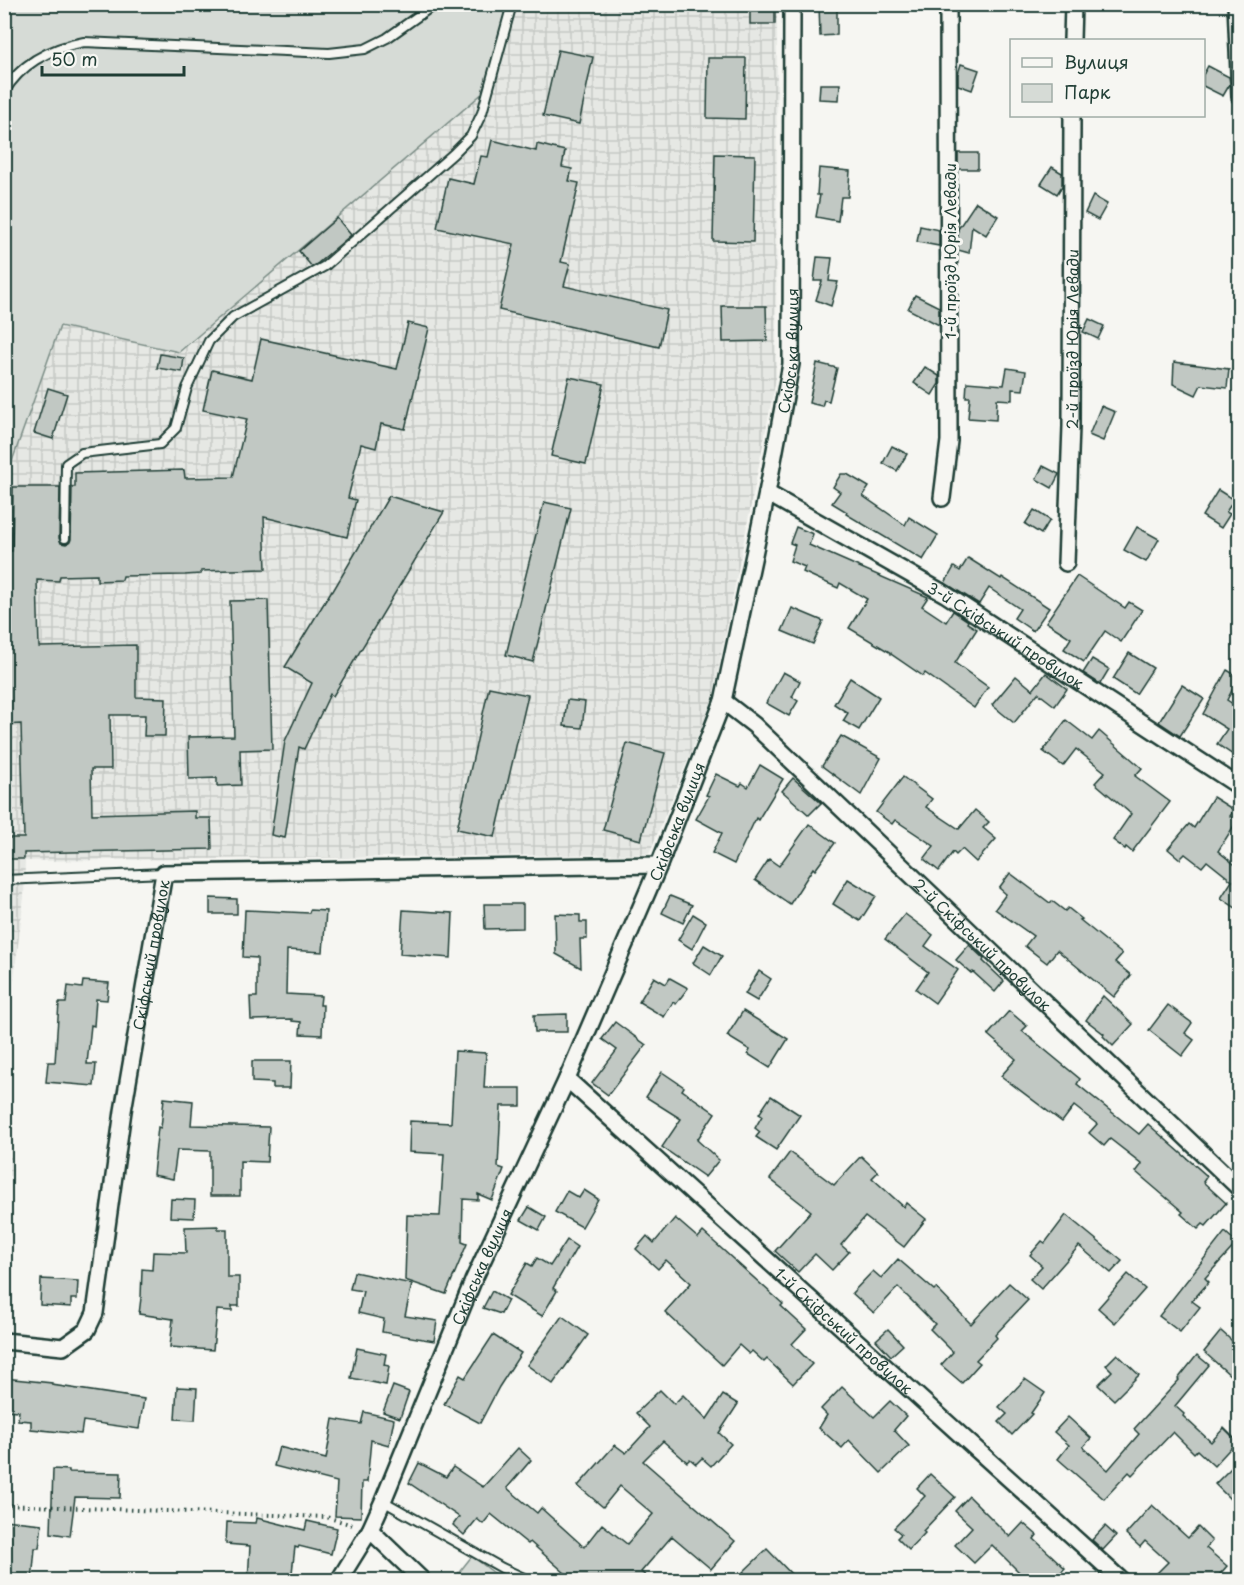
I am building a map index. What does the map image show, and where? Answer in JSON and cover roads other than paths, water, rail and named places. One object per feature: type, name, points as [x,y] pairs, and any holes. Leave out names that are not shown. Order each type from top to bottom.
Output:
[{"type":"street","name":"Скіфська вулиця","points":[[339,1581],[370,1530],[383,1501],[472,1281],[567,1079],[659,865],[723,701],[791,364],[792,4]]},
{"type":"street","name":"1-й проїзд Юрія Левади","points":[[942,498],[949,441],[948,4]]},
{"type":"street","points":[[1072,39],[1073,4]]},
{"type":"street","points":[[1236,4],[1239,97]]},
{"type":"street","name":"2-й проїзд Юрія Левади","points":[[1066,563],[1071,426],[1072,117]]},
{"type":"street","name":"3-й Скіфський провулок","points":[[766,493],[945,594],[1239,787]]},
{"type":"street","name":"2-й Скіфський провулок","points":[[723,701],[754,725],[1239,1189]]},
{"type":"street","name":"Скіфський провулок","points":[[4,1341],[63,1347],[87,1330],[95,1313],[123,1111],[164,873],[659,865]]},
{"type":"street","name":"1-й Скіфський провулок","points":[[567,1079],[1121,1581]]},
{"type":"street","points":[[370,1530],[422,1581]]},
{"type":"lane","points":[[4,92],[25,67],[65,45],[84,42],[328,53],[356,50],[365,49],[387,38],[435,4]]},
{"type":"lane","points":[[65,538],[66,464],[82,453],[160,444],[176,428],[187,388],[209,340],[234,317],[325,266],[471,136],[482,113],[512,4]]},
{"type":"lane","points":[[4,880],[164,873]]},
{"type":"lane","points":[[383,1501],[528,1581]]}]
